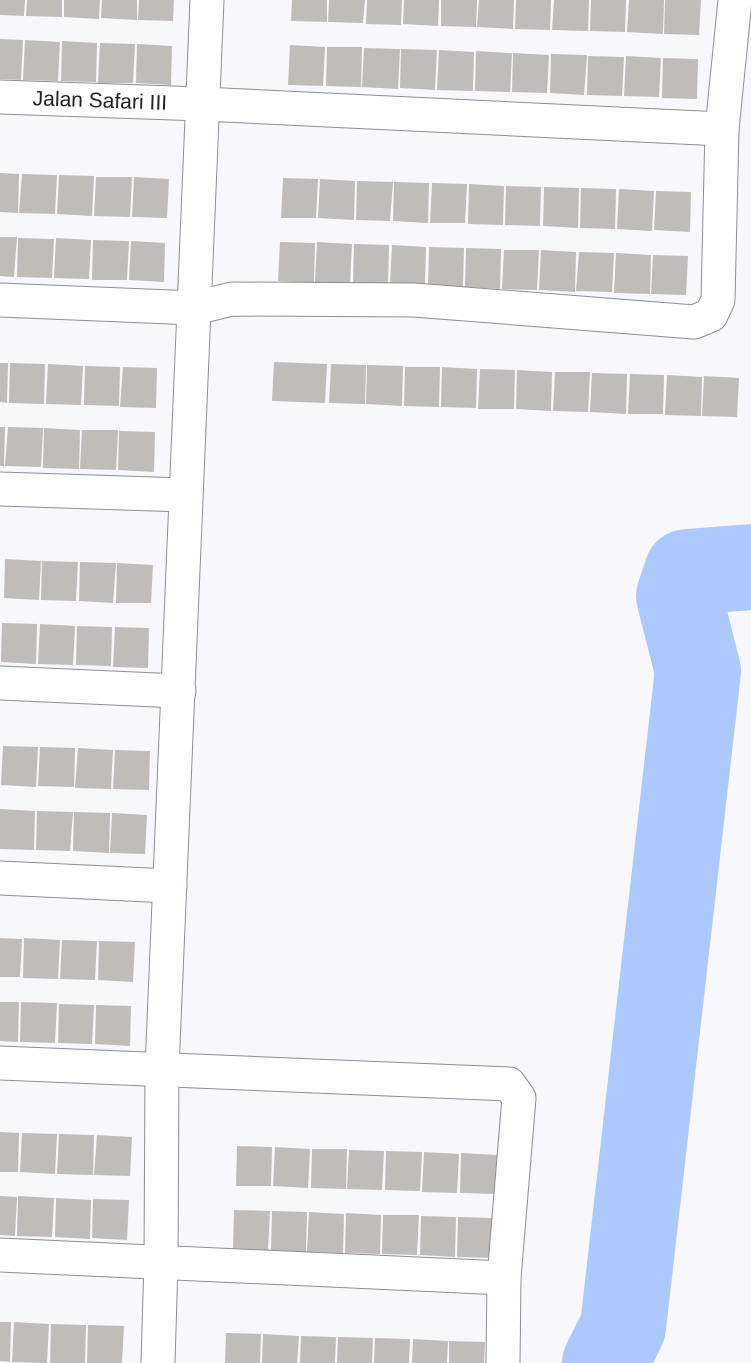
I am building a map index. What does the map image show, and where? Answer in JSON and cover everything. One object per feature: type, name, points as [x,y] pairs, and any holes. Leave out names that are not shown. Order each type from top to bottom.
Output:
[{"type":"street","points":[[158,1363],[162,1069],[207,0]]},
{"type":"street","points":[[0,300],[195,308],[232,299],[414,300],[694,322],[711,315],[718,300],[722,129],[735,0]]},
{"type":"street","name":"Jalan Safari III","points":[[0,97],[202,104],[722,129]]},
{"type":"street","points":[[0,489],[185,495]]},
{"type":"street","points":[[0,683],[179,691]]},
{"type":"street","points":[[0,878],[170,886]]},
{"type":"street","points":[[0,1063],[509,1084],[519,1098],[504,1278],[503,1363]]},
{"type":"street","points":[[0,1255],[504,1278]]},
{"type":"building","points":[[0,0],[25,0],[24,16],[0,15]]},
{"type":"building","points":[[27,0],[62,0],[62,17],[26,16]]},
{"type":"building","points":[[64,0],[100,0],[99,19],[64,17]]},
{"type":"building","points":[[102,0],[137,0],[137,20],[101,18]]},
{"type":"building","points":[[139,0],[174,0],[173,21],[138,20]]},
{"type":"building","points":[[292,0],[327,0],[327,22],[291,21]]},
{"type":"building","points":[[329,0],[365,0],[363,23],[328,22]]},
{"type":"building","points":[[367,0],[402,0],[401,25],[366,24]]},
{"type":"building","points":[[404,0],[439,0],[438,26],[403,24]]},
{"type":"building","points":[[441,0],[477,0],[476,27],[441,26]]},
{"type":"building","points":[[479,0],[514,0],[513,29],[477,27]]},
{"type":"building","points":[[516,0],[551,0],[550,30],[515,29]]},
{"type":"building","points":[[554,0],[589,0],[588,31],[552,30]]},
{"type":"building","points":[[591,0],[626,0],[625,32],[590,31]]},
{"type":"building","points":[[629,0],[664,0],[663,34],[627,32]]},
{"type":"building","points":[[665,0],[701,0],[699,35],[664,34]]},
{"type":"building","points":[[0,39],[23,40],[21,80],[0,79]]},
{"type":"building","points":[[25,40],[60,42],[58,81],[23,80]]},
{"type":"building","points":[[62,41],[97,43],[96,82],[61,81]]},
{"type":"building","points":[[100,43],[135,44],[133,83],[98,83]]},
{"type":"building","points":[[137,44],[172,46],[171,85],[136,83]]},
{"type":"building","points":[[290,45],[325,47],[323,86],[288,85]]},
{"type":"building","points":[[327,47],[362,47],[361,87],[326,86]]},
{"type":"building","points":[[364,48],[400,49],[398,89],[362,87]]},
{"type":"building","points":[[401,49],[437,50],[435,90],[400,88]]},
{"type":"building","points":[[439,50],[474,52],[473,91],[437,90]]},
{"type":"building","points":[[476,51],[512,53],[510,92],[475,91]]},
{"type":"building","points":[[513,53],[549,55],[547,93],[512,92]]},
{"type":"building","points":[[551,54],[587,55],[584,95],[550,93]]},
{"type":"building","points":[[588,56],[624,57],[622,96],[587,95]]},
{"type":"building","points":[[626,56],[661,58],[659,97],[624,96]]},
{"type":"building","points":[[663,58],[698,59],[697,99],[662,98]]},
{"type":"building","points":[[0,173],[19,174],[18,213],[0,212]]},
{"type":"building","points":[[22,174],[57,175],[55,214],[19,213]]},
{"type":"building","points":[[59,175],[94,176],[92,216],[57,214]]},
{"type":"building","points":[[96,177],[132,177],[130,217],[94,216]]},
{"type":"building","points":[[134,177],[169,179],[167,218],[132,217]]},
{"type":"building","points":[[283,178],[318,179],[316,218],[281,218]]},
{"type":"building","points":[[320,179],[355,181],[354,220],[318,218]]},
{"type":"building","points":[[357,181],[393,182],[390,221],[356,220]]},
{"type":"building","points":[[394,182],[429,183],[428,223],[393,221]]},
{"type":"building","points":[[432,183],[467,184],[465,223],[430,223]]},
{"type":"building","points":[[469,184],[504,186],[503,225],[468,224]]},
{"type":"building","points":[[506,186],[541,187],[540,226],[505,225]]},
{"type":"building","points":[[544,187],[579,188],[578,228],[543,226]]},
{"type":"building","points":[[581,188],[616,189],[615,229],[580,228]]},
{"type":"building","points":[[619,189],[654,191],[652,231],[617,229]]},
{"type":"building","points":[[656,191],[691,192],[690,232],[654,230]]},
{"type":"building","points":[[0,237],[17,237],[14,277],[0,276]]},
{"type":"building","points":[[18,238],[54,239],[52,278],[17,277]]},
{"type":"building","points":[[56,238],[91,240],[89,279],[54,278]]},
{"type":"building","points":[[93,240],[129,241],[127,280],[92,280]]},
{"type":"building","points":[[131,241],[165,243],[164,282],[129,280]]},
{"type":"building","points":[[280,242],[315,243],[314,283],[278,281]]},
{"type":"building","points":[[317,242],[352,244],[350,284],[315,282]]},
{"type":"building","points":[[354,244],[389,245],[388,285],[353,284]]},
{"type":"building","points":[[392,245],[426,247],[425,286],[390,285]]},
{"type":"building","points":[[429,247],[464,248],[463,287],[428,286]]},
{"type":"building","points":[[466,248],[501,249],[500,289],[465,287]]},
{"type":"building","points":[[504,250],[539,250],[537,290],[502,289]]},
{"type":"building","points":[[541,250],[576,252],[575,292],[539,290]]},
{"type":"building","points":[[579,252],[614,253],[612,292],[576,291]]},
{"type":"building","points":[[616,253],[651,255],[650,294],[614,293]]},
{"type":"building","points":[[653,255],[688,256],[686,295],[651,294]]},
{"type":"building","points":[[274,362],[327,364],[325,403],[272,401]]},
{"type":"building","points":[[0,363],[8,363],[7,403],[0,402]]},
{"type":"building","points":[[10,363],[45,364],[44,404],[9,403]]},
{"type":"building","points":[[48,364],[83,366],[81,405],[46,404]]},
{"type":"building","points":[[331,364],[366,365],[365,404],[329,403]]},
{"type":"building","points":[[367,365],[403,366],[402,406],[366,404]]},
{"type":"building","points":[[85,366],[120,367],[119,406],[84,405]]},
{"type":"building","points":[[123,367],[157,368],[156,408],[120,407]]},
{"type":"building","points":[[405,367],[440,367],[439,407],[404,406]]},
{"type":"building","points":[[442,367],[477,369],[476,408],[441,407]]},
{"type":"building","points":[[480,369],[515,370],[514,409],[478,409]]},
{"type":"building","points":[[517,370],[552,372],[551,411],[516,409]]},
{"type":"building","points":[[555,372],[590,372],[588,412],[553,411]]},
{"type":"building","points":[[592,373],[627,374],[626,414],[590,412]]},
{"type":"building","points":[[630,374],[664,375],[663,414],[628,414]]},
{"type":"building","points":[[667,375],[702,377],[701,416],[665,415]]},
{"type":"building","points":[[704,376],[739,378],[737,417],[702,416]]},
{"type":"building","points":[[0,427],[5,427],[4,466],[0,466]]},
{"type":"building","points":[[8,427],[43,428],[41,467],[5,466]]},
{"type":"building","points":[[44,428],[80,430],[79,469],[43,468]]},
{"type":"building","points":[[82,430],[118,430],[116,470],[80,469]]},
{"type":"building","points":[[119,431],[155,432],[154,472],[118,470]]},
{"type":"building","points":[[5,559],[41,561],[39,600],[4,598]]},
{"type":"building","points":[[42,561],[78,562],[76,601],[41,600]]},
{"type":"building","points":[[80,562],[116,563],[113,603],[79,601]]},
{"type":"building","points":[[117,563],[153,565],[151,603],[116,603]]},
{"type":"building","points":[[2,623],[37,624],[36,664],[1,662]]},
{"type":"building","points":[[40,624],[75,626],[73,665],[38,664]]},
{"type":"building","points":[[77,626],[112,627],[111,666],[76,665]]},
{"type":"building","points":[[115,627],[149,628],[148,668],[113,667]]},
{"type":"building","points":[[3,746],[38,747],[36,787],[1,785]]},
{"type":"building","points":[[40,747],[75,748],[74,787],[38,786]]},
{"type":"building","points":[[78,748],[113,750],[111,789],[75,788]]},
{"type":"building","points":[[115,750],[150,751],[149,790],[113,789]]},
{"type":"building","points":[[0,809],[35,811],[34,850],[0,849]]},
{"type":"building","points":[[37,811],[73,812],[70,851],[36,850]]},
{"type":"building","points":[[74,812],[110,813],[109,853],[73,851]]},
{"type":"building","points":[[112,813],[147,815],[145,854],[110,853]]},
{"type":"building","points":[[0,938],[22,939],[20,977],[0,977]]},
{"type":"building","points":[[24,938],[60,940],[58,979],[23,978]]},
{"type":"building","points":[[62,940],[97,941],[95,980],[60,979]]},
{"type":"building","points":[[99,941],[135,942],[133,982],[98,980]]},
{"type":"building","points":[[0,1002],[19,1002],[18,1042],[0,1041]]},
{"type":"building","points":[[21,1002],[57,1003],[55,1043],[20,1042]]},
{"type":"building","points":[[59,1004],[94,1005],[92,1044],[58,1043]]},
{"type":"building","points":[[96,1005],[131,1006],[130,1046],[95,1044]]},
{"type":"building","points":[[0,1132],[19,1133],[18,1172],[0,1172]]},
{"type":"building","points":[[22,1133],[57,1134],[55,1174],[20,1172]]},
{"type":"building","points":[[59,1134],[94,1135],[93,1175],[57,1174]]},
{"type":"building","points":[[97,1135],[132,1137],[130,1176],[94,1175]]},
{"type":"building","points":[[237,1146],[272,1147],[271,1186],[236,1186]]},
{"type":"building","points":[[275,1147],[310,1149],[308,1188],[273,1186]]},
{"type":"building","points":[[312,1149],[347,1149],[346,1189],[311,1188]]},
{"type":"building","points":[[349,1150],[384,1151],[382,1190],[347,1189]]},
{"type":"building","points":[[386,1151],[422,1152],[420,1191],[385,1190]]},
{"type":"building","points":[[424,1152],[459,1154],[457,1193],[422,1192]]},
{"type":"building","points":[[461,1153],[497,1155],[495,1194],[460,1193]]},
{"type":"building","points":[[0,1196],[17,1197],[15,1236],[0,1235]]},
{"type":"building","points":[[18,1196],[54,1198],[52,1237],[17,1236]]},
{"type":"building","points":[[56,1198],[91,1200],[90,1239],[55,1237]]},
{"type":"building","points":[[93,1199],[129,1200],[127,1240],[92,1238]]},
{"type":"building","points":[[234,1210],[270,1211],[268,1250],[233,1249]]},
{"type":"building","points":[[272,1211],[307,1212],[306,1252],[271,1250]]},
{"type":"building","points":[[309,1212],[344,1214],[343,1253],[307,1252]]},
{"type":"building","points":[[346,1213],[381,1215],[380,1254],[345,1253]]},
{"type":"building","points":[[383,1215],[419,1215],[417,1255],[382,1254]]},
{"type":"building","points":[[421,1216],[456,1217],[455,1257],[420,1255]]},
{"type":"building","points":[[458,1217],[493,1218],[492,1258],[457,1257]]},
{"type":"building","points":[[0,1322],[11,1322],[10,1362],[0,1361]]},
{"type":"building","points":[[14,1322],[49,1324],[47,1363],[12,1362]]},
{"type":"building","points":[[51,1324],[86,1325],[85,1363],[50,1363]]},
{"type":"building","points":[[88,1325],[124,1326],[122,1363],[87,1363]]},
{"type":"building","points":[[226,1333],[261,1334],[260,1363],[225,1363]]},
{"type":"building","points":[[263,1334],[299,1336],[297,1363],[262,1363]]},
{"type":"building","points":[[301,1336],[336,1337],[335,1363],[300,1363]]},
{"type":"building","points":[[338,1337],[373,1338],[372,1363],[337,1363]]},
{"type":"building","points":[[375,1338],[410,1339],[409,1363],[374,1363]]},
{"type":"building","points":[[413,1339],[448,1341],[447,1363],[412,1363]]},
{"type":"building","points":[[449,1341],[485,1342],[484,1363],[449,1363]]},
{"type":"waterway","points":[[605,1363],[623,1327],[698,671],[679,596],[687,572],[751,567]]}]
